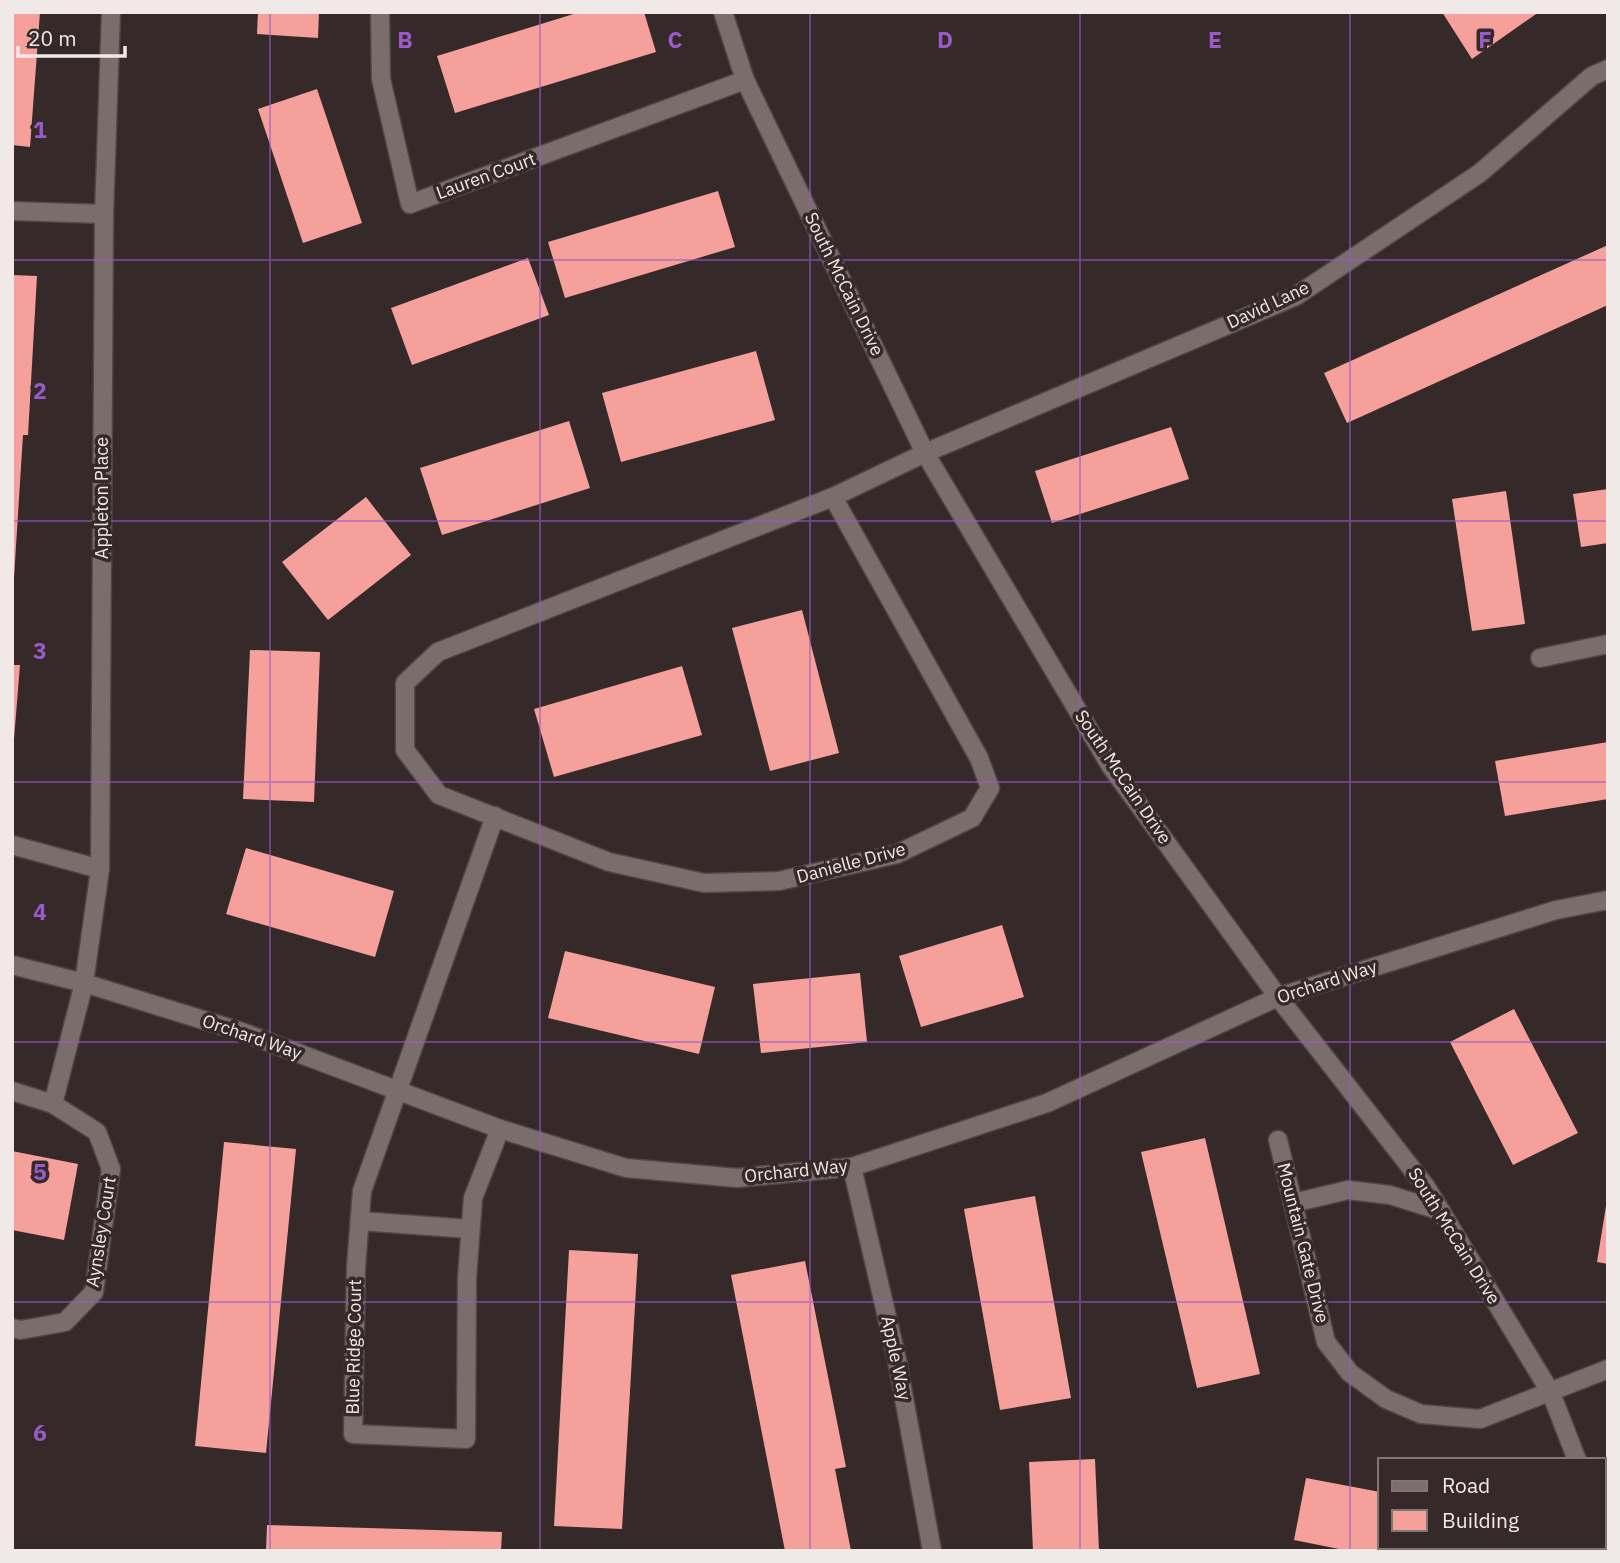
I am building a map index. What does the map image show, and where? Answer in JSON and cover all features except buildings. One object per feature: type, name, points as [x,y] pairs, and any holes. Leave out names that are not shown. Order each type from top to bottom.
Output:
[{"type":"street","name":"Appleton Place","points":[[53,1104],[84,983],[100,869],[104,214],[111,12]]},
{"type":"street","name":"Lauren Court","points":[[380,12],[381,79],[410,204],[745,80]]},
{"type":"street","name":"South McCain Drive","points":[[723,12],[745,80],[925,453],[1110,765],[1278,997],[1426,1186],[1551,1393],[1576,1458]]},
{"type":"street","name":"David Lane","points":[[925,453],[1296,296],[1480,173],[1592,75],[1608,69]]},
{"type":"street","points":[[12,211],[104,214]]},
{"type":"street","name":"Danielle Drive","points":[[833,497],[979,758],[990,788],[972,818],[897,854],[779,881],[704,883],[609,862],[439,796],[405,750],[405,683],[438,652],[833,497],[925,453]]},
{"type":"street","points":[[1539,658],[1608,644]]},
{"type":"street","points":[[396,1091],[495,816]]},
{"type":"street","points":[[12,845],[100,869]]},
{"type":"street","name":"Orchard Way","points":[[12,965],[84,983],[242,1032],[500,1129],[626,1168],[737,1178],[852,1167],[1047,1103],[1278,997],[1544,914],[1608,900]]},
{"type":"street","name":"Aynsley Court","points":[[12,1091],[53,1104],[97,1132],[111,1169],[94,1292],[65,1322],[21,1330],[12,1328]]},
{"type":"street","name":"Blue Ridge Court","points":[[396,1091],[362,1191],[356,1267],[353,1434],[466,1439],[473,1198],[500,1129]]},
{"type":"street","name":"Mountain Gate Drive","points":[[1278,1140],[1326,1342],[1350,1373],[1386,1399],[1421,1414],[1480,1419],[1608,1369]]},
{"type":"street","name":"Apple Way","points":[[852,1167],[897,1360],[932,1551]]},
{"type":"street","points":[[1293,1203],[1348,1190],[1390,1195],[1441,1211]]},
{"type":"street","points":[[359,1221],[470,1229]]}]
